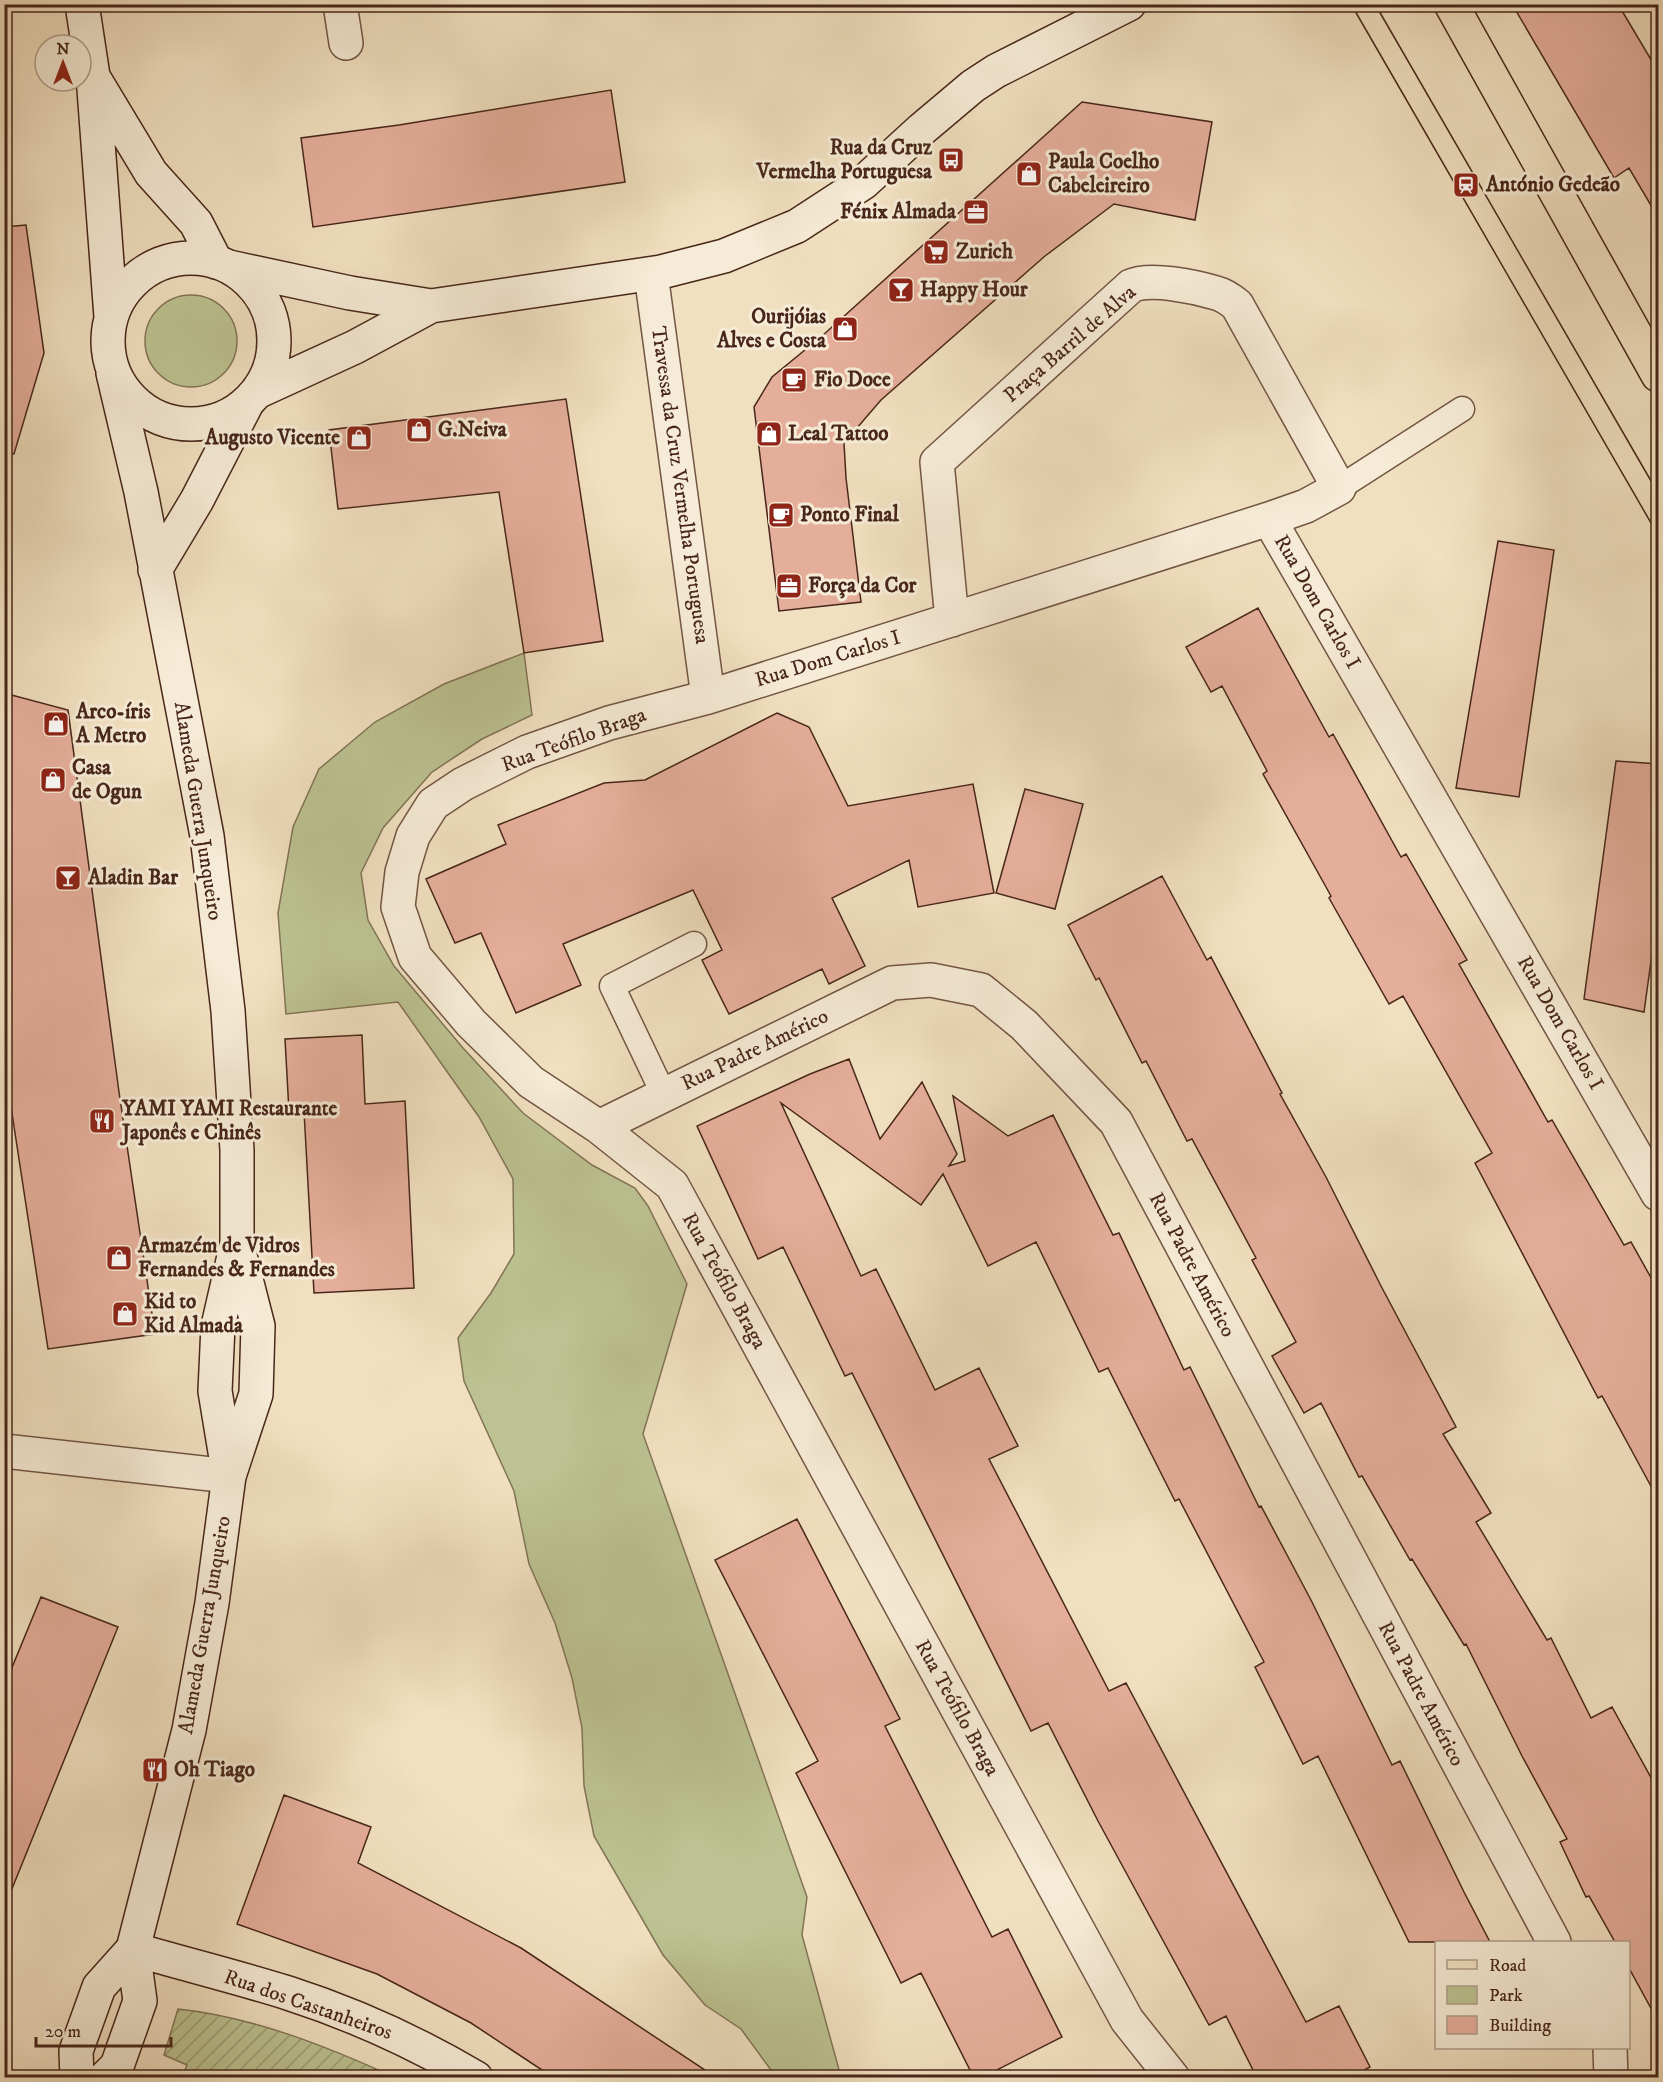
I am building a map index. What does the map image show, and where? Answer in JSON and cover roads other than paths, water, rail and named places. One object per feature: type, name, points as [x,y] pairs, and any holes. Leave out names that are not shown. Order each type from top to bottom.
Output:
[{"type":"main road","points":[[1451,4],[1659,375]]},
{"type":"street","points":[[82,4],[86,33]]},
{"type":"street","points":[[340,4],[346,43]]},
{"type":"street","points":[[431,306],[252,398],[236,412],[209,423],[187,424],[165,421],[152,416],[134,403],[113,373],[106,345],[111,317],[124,290],[145,271],[172,260],[187,258],[350,293],[431,306],[651,274],[724,256],[797,226],[863,183],[922,129],[988,76],[1129,4]]},
{"type":"street","points":[[93,76],[151,173],[196,223],[223,265],[252,285],[261,296],[272,323],[274,345],[271,366],[155,570]]},
{"type":"street","points":[[93,76],[111,317]]},
{"type":"street","name":"Travessa da Cruz Vermelha Portuguesa","points":[[651,274],[708,697]]},
{"type":"street","name":"Praça Barril de Alva","points":[[952,620],[937,462],[1131,286],[1138,283],[1154,281],[1217,293],[1237,305],[1339,488]]},
{"type":"street","name":"Alameda Guerra Junqueiro","points":[[105,2078],[117,2066],[140,2001],[133,1949],[189,1730],[212,1603],[230,1476],[256,1394],[258,1357],[258,1326],[237,1243],[237,1150],[228,1011],[209,859],[141,492],[113,373]]},
{"type":"street","points":[[1269,519],[1306,506],[1339,488]]},
{"type":"street","name":"Rua Dom Carlos I","points":[[708,697],[1269,519],[1659,1194]]},
{"type":"street","name":"Rua Teófilo Braga","points":[[708,697],[589,730],[527,753],[463,784],[433,804],[413,836],[402,872],[398,907],[415,957],[471,1023],[531,1082],[599,1127],[672,1185],[1127,2020],[1173,2078]]},
{"type":"street","name":"Rua Padre Américo","points":[[599,1127],[892,983],[931,980],[981,990],[1024,1025],[1116,1122],[1553,1941]]},
{"type":"street","points":[[4,1451],[230,1476]]},
{"type":"street","name":"Alameda Guerra Junqueiro","points":[[77,2078],[76,2051],[99,1987],[133,1949]]},
{"type":"street","name":"Rua dos Castanheiros","points":[[133,1949],[288,1993],[346,2014],[403,2039],[476,2078]]},
{"type":"street","points":[[1610,2049],[1611,2078]]},
{"type":"lane","points":[[1339,488],[1462,409]]},
{"type":"lane","points":[[664,1095],[612,986],[693,944]]},
{"type":"tram line","points":[[1351,4],[1658,535]]},
{"type":"tram line","points":[[1375,4],[1658,493]]},
{"type":"place","name":"Rua da Cruz Vermelha Portuguesa","points":[[951,160]]},
{"type":"place","name":"Paula Coelho Cabeleireiro","points":[[1029,174]]},
{"type":"place","name":"António Gedeão","points":[[1466,185]]},
{"type":"place","name":"Fénix Almada","points":[[976,212]]},
{"type":"place","name":"Zurich","points":[[936,252]]},
{"type":"place","name":"Happy Hour","points":[[901,290]]},
{"type":"place","name":"Ourijóias Alves e Costa","points":[[845,329]]},
{"type":"place","name":"Fio Doce","points":[[794,380]]},
{"type":"place","name":"G.Neiva","points":[[419,430]]},
{"type":"place","name":"Leal Tattoo","points":[[769,434]]},
{"type":"place","name":"Augusto Vicente","points":[[359,438]]},
{"type":"place","name":"Ponto Final","points":[[781,515]]},
{"type":"place","name":"Força da Cor","points":[[789,586]]},
{"type":"place","name":"Arco-íris A Metro","points":[[56,724]]},
{"type":"place","name":"Casa de Ogun","points":[[53,780]]},
{"type":"place","name":"Aladin Bar","points":[[68,878]]},
{"type":"place","name":"YAMI YAMI Restaurante Japonês e Chinês","points":[[102,1121]]},
{"type":"place","name":"Armazém de Vidros Fernandes & Fernandes","points":[[119,1258]]},
{"type":"place","name":"Kid to Kid Almada","points":[[125,1314]]},
{"type":"place","name":"Oh Tiago","points":[[155,1770]]}]
